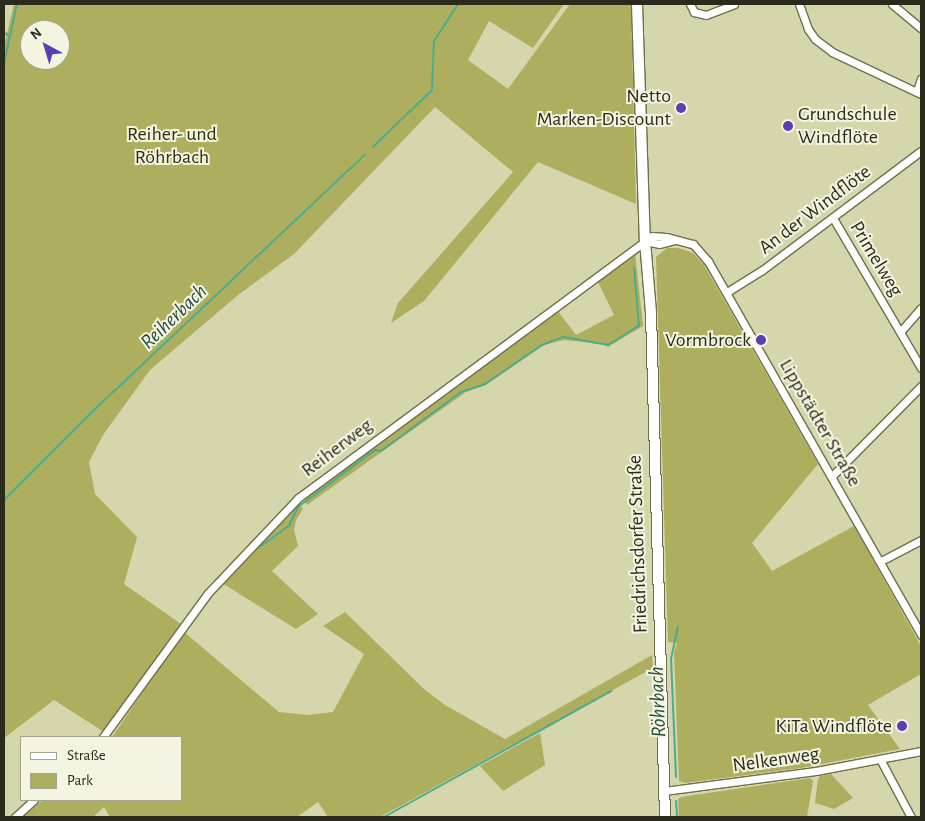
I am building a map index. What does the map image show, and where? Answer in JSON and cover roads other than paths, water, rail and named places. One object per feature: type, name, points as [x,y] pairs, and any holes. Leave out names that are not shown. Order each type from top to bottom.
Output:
[{"type":"main road","name":"Friedrichsdorfer Straße","points":[[637,4],[645,241],[649,265],[649,329],[665,817]]},
{"type":"street","points":[[690,4],[694,12],[706,15],[734,4]]},
{"type":"street","points":[[799,4],[808,29],[815,39],[832,52],[919,93],[921,78]]},
{"type":"street","points":[[892,4],[921,28]]},
{"type":"street","name":"An der Windflöte","points":[[727,292],[762,271],[921,151]]},
{"type":"street","name":"Primelweg","points":[[833,218],[921,368]]},
{"type":"street","name":"Lippstädter Straße","points":[[645,241],[659,244],[678,240],[693,244],[700,249],[727,292],[921,634]]},
{"type":"street","name":"Reiherweg","points":[[104,736],[208,592],[298,498],[645,241]]},
{"type":"street","points":[[901,331],[921,308]]},
{"type":"street","points":[[832,476],[921,386]]},
{"type":"street","points":[[881,562],[921,540]]},
{"type":"street","name":"Nelkenweg","points":[[664,791],[816,771],[921,751]]},
{"type":"street","points":[[880,759],[911,817]]},
{"type":"street","points":[[15,817],[33,801]]},
{"type":"waterway","points":[[4,63],[17,4]]},
{"type":"waterway","name":"Reiherbach","points":[[373,147],[432,90],[434,41],[458,4]]},
{"type":"waterway","points":[[4,32],[9,36]]},
{"type":"waterway","name":"Reiherbach","points":[[4,500],[94,410],[365,155]]},
{"type":"waterway","points":[[261,546],[289,526],[298,507],[375,450],[381,451],[461,392],[485,384],[542,345],[563,337],[608,345],[639,326],[634,268]]},
{"type":"waterway","name":"Röhrbach","points":[[676,777],[671,659],[678,627]]},
{"type":"waterway","points":[[384,817],[611,691]]},
{"type":"waterway","name":"Röhrbach","points":[[676,801],[677,817]]},
{"type":"place","name":"Netto Marken-Discount","points":[[681,108]]},
{"type":"place","name":"Grundschule Windflöte","points":[[788,126]]},
{"type":"place","name":"Vormbrock","points":[[761,340]]},
{"type":"place","name":"KiTa Windflöte","points":[[902,726]]},
{"type":"park label","name":"Reiher- und Röhrbach","points":[[172,146]]}]
